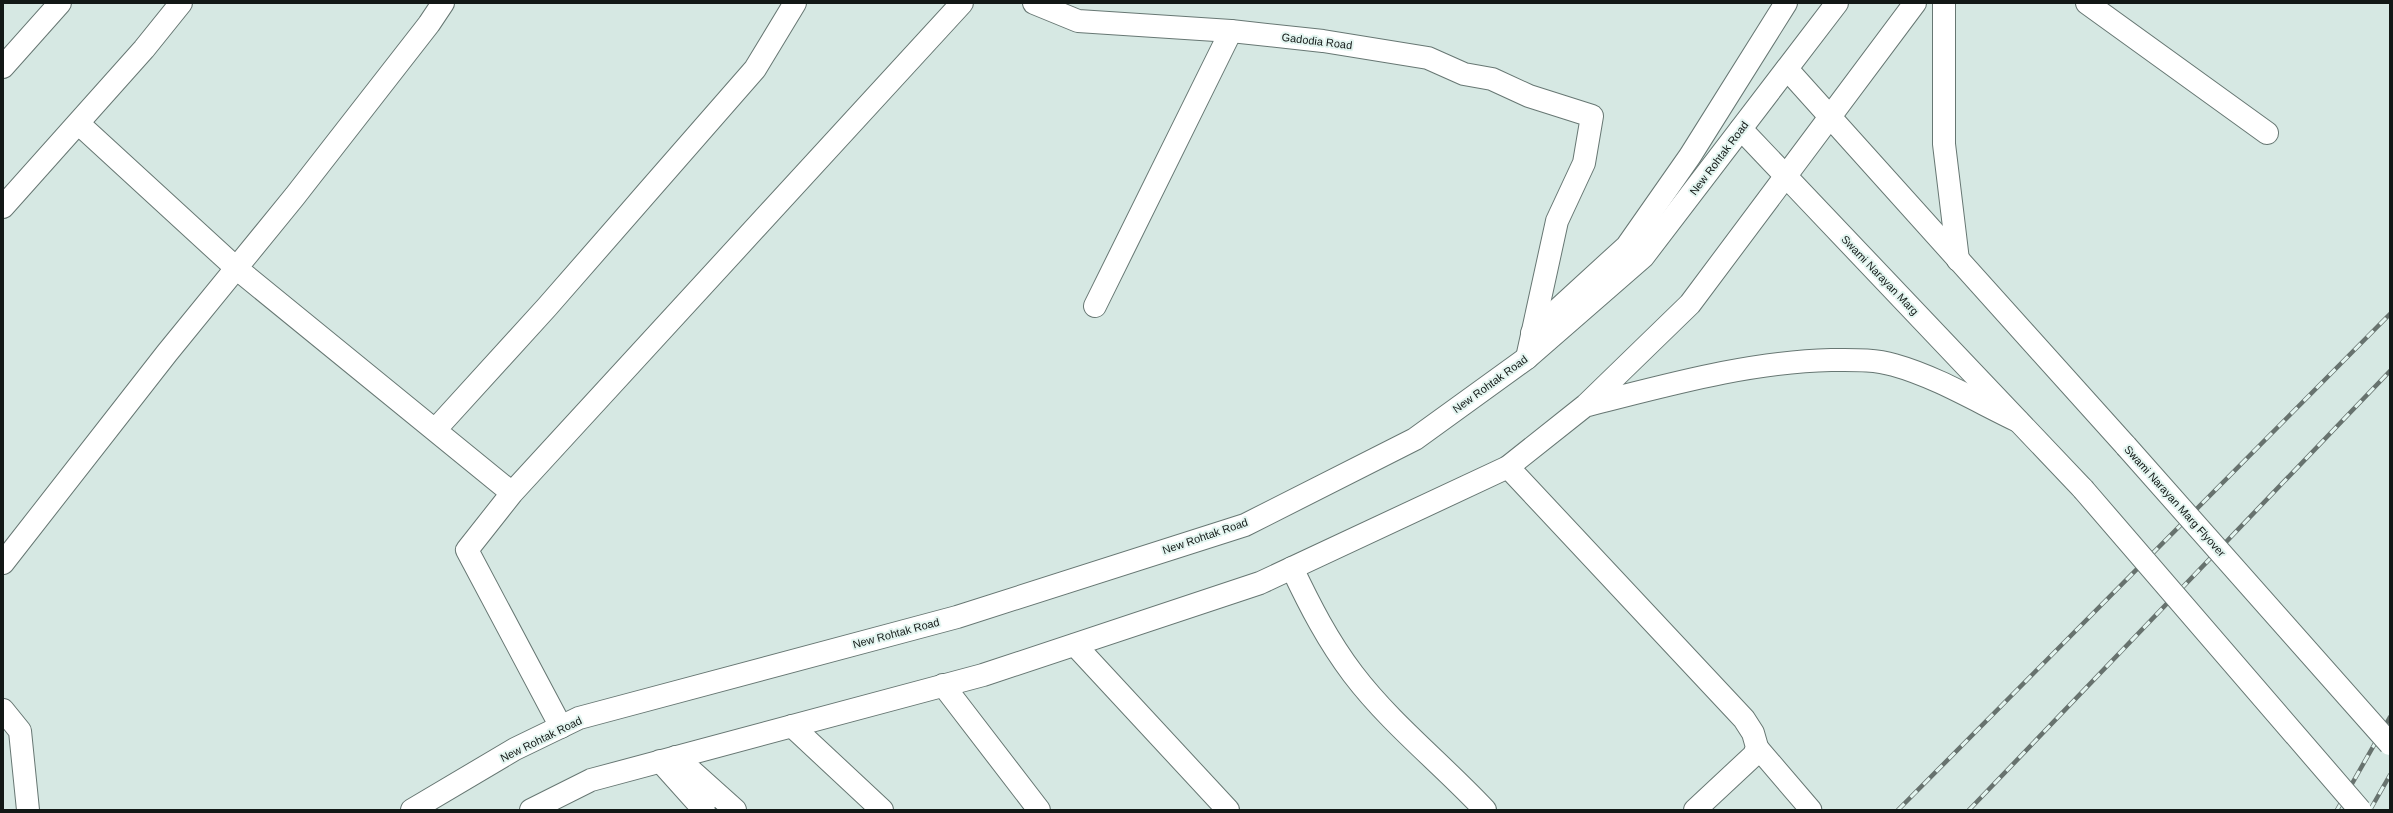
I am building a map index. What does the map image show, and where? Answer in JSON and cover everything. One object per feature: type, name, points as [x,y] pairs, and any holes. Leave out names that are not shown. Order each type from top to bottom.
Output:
[{"type":"street","points":[[3,67],[60,3]]},
{"type":"street","points":[[3,207],[144,49],[181,3]]},
{"type":"street","points":[[3,563],[167,353],[295,196],[429,24],[443,3]]},
{"type":"street","points":[[435,430],[547,307],[755,69],[795,3]]},
{"type":"street","points":[[561,728],[467,550],[512,493],[962,3]]},
{"type":"street","name":"Gadodia Road","points":[[1034,3],[1078,21],[1231,31],[1324,41],[1428,58],[1464,74],[1492,79],[1529,96],[1592,116],[1584,163],[1557,221],[1532,333]]},
{"type":"street","points":[[1527,358],[1532,333],[1626,246],[1690,156],[1786,3]]},
{"type":"street","name":"New Rohtak Road","points":[[412,810],[515,750],[579,718],[957,617],[1244,524],[1415,439],[1527,358],[1643,257],[1837,3]]},
{"type":"street","points":[[531,810],[591,780],[983,675],[1260,583],[1508,468],[1586,405],[1690,304],[1915,3]]},
{"type":"street","points":[[1944,3],[1944,144],[1958,260]]},
{"type":"street","points":[[2087,3],[2267,133]]},
{"type":"street","points":[[1094,306],[1231,31]]},
{"type":"street","points":[[1787,69],[1958,260]]},
{"type":"street","points":[[78,123],[236,268],[512,493]]},
{"type":"street","name":"Swami Narayan Marg","points":[[1741,129],[2018,421]]},
{"type":"street","name":"Swami Narayan Marg Flyover","points":[[1958,260],[2126,446],[2390,744]]},
{"type":"street","points":[[1586,405],[1721,372],[1797,361],[1856,360],[1894,365],[1939,383],[2018,421],[2083,489],[2360,810]]},
{"type":"street","points":[[1508,468],[1744,719],[1753,733],[1757,747],[1754,755],[1695,810]]},
{"type":"street","points":[[1292,568],[1317,621],[1353,674],[1378,704],[1485,810]]},
{"type":"street","points":[[1075,645],[1228,810]]},
{"type":"street","points":[[943,685],[1039,810]]},
{"type":"street","points":[[3,710],[20,731],[28,810]]},
{"type":"street","points":[[792,726],[882,810]]},
{"type":"street","points":[[668,759],[704,810]]},
{"type":"street","points":[[668,759],[735,810]]},
{"type":"lane","points":[[1757,747],[1812,810]]},
{"type":"railway","points":[[1898,810],[2390,314]]},
{"type":"railway","points":[[1969,810],[2390,371]]},
{"type":"railway","points":[[2337,810],[2390,717]]},
{"type":"railway","points":[[2370,810],[2390,775]]}]
